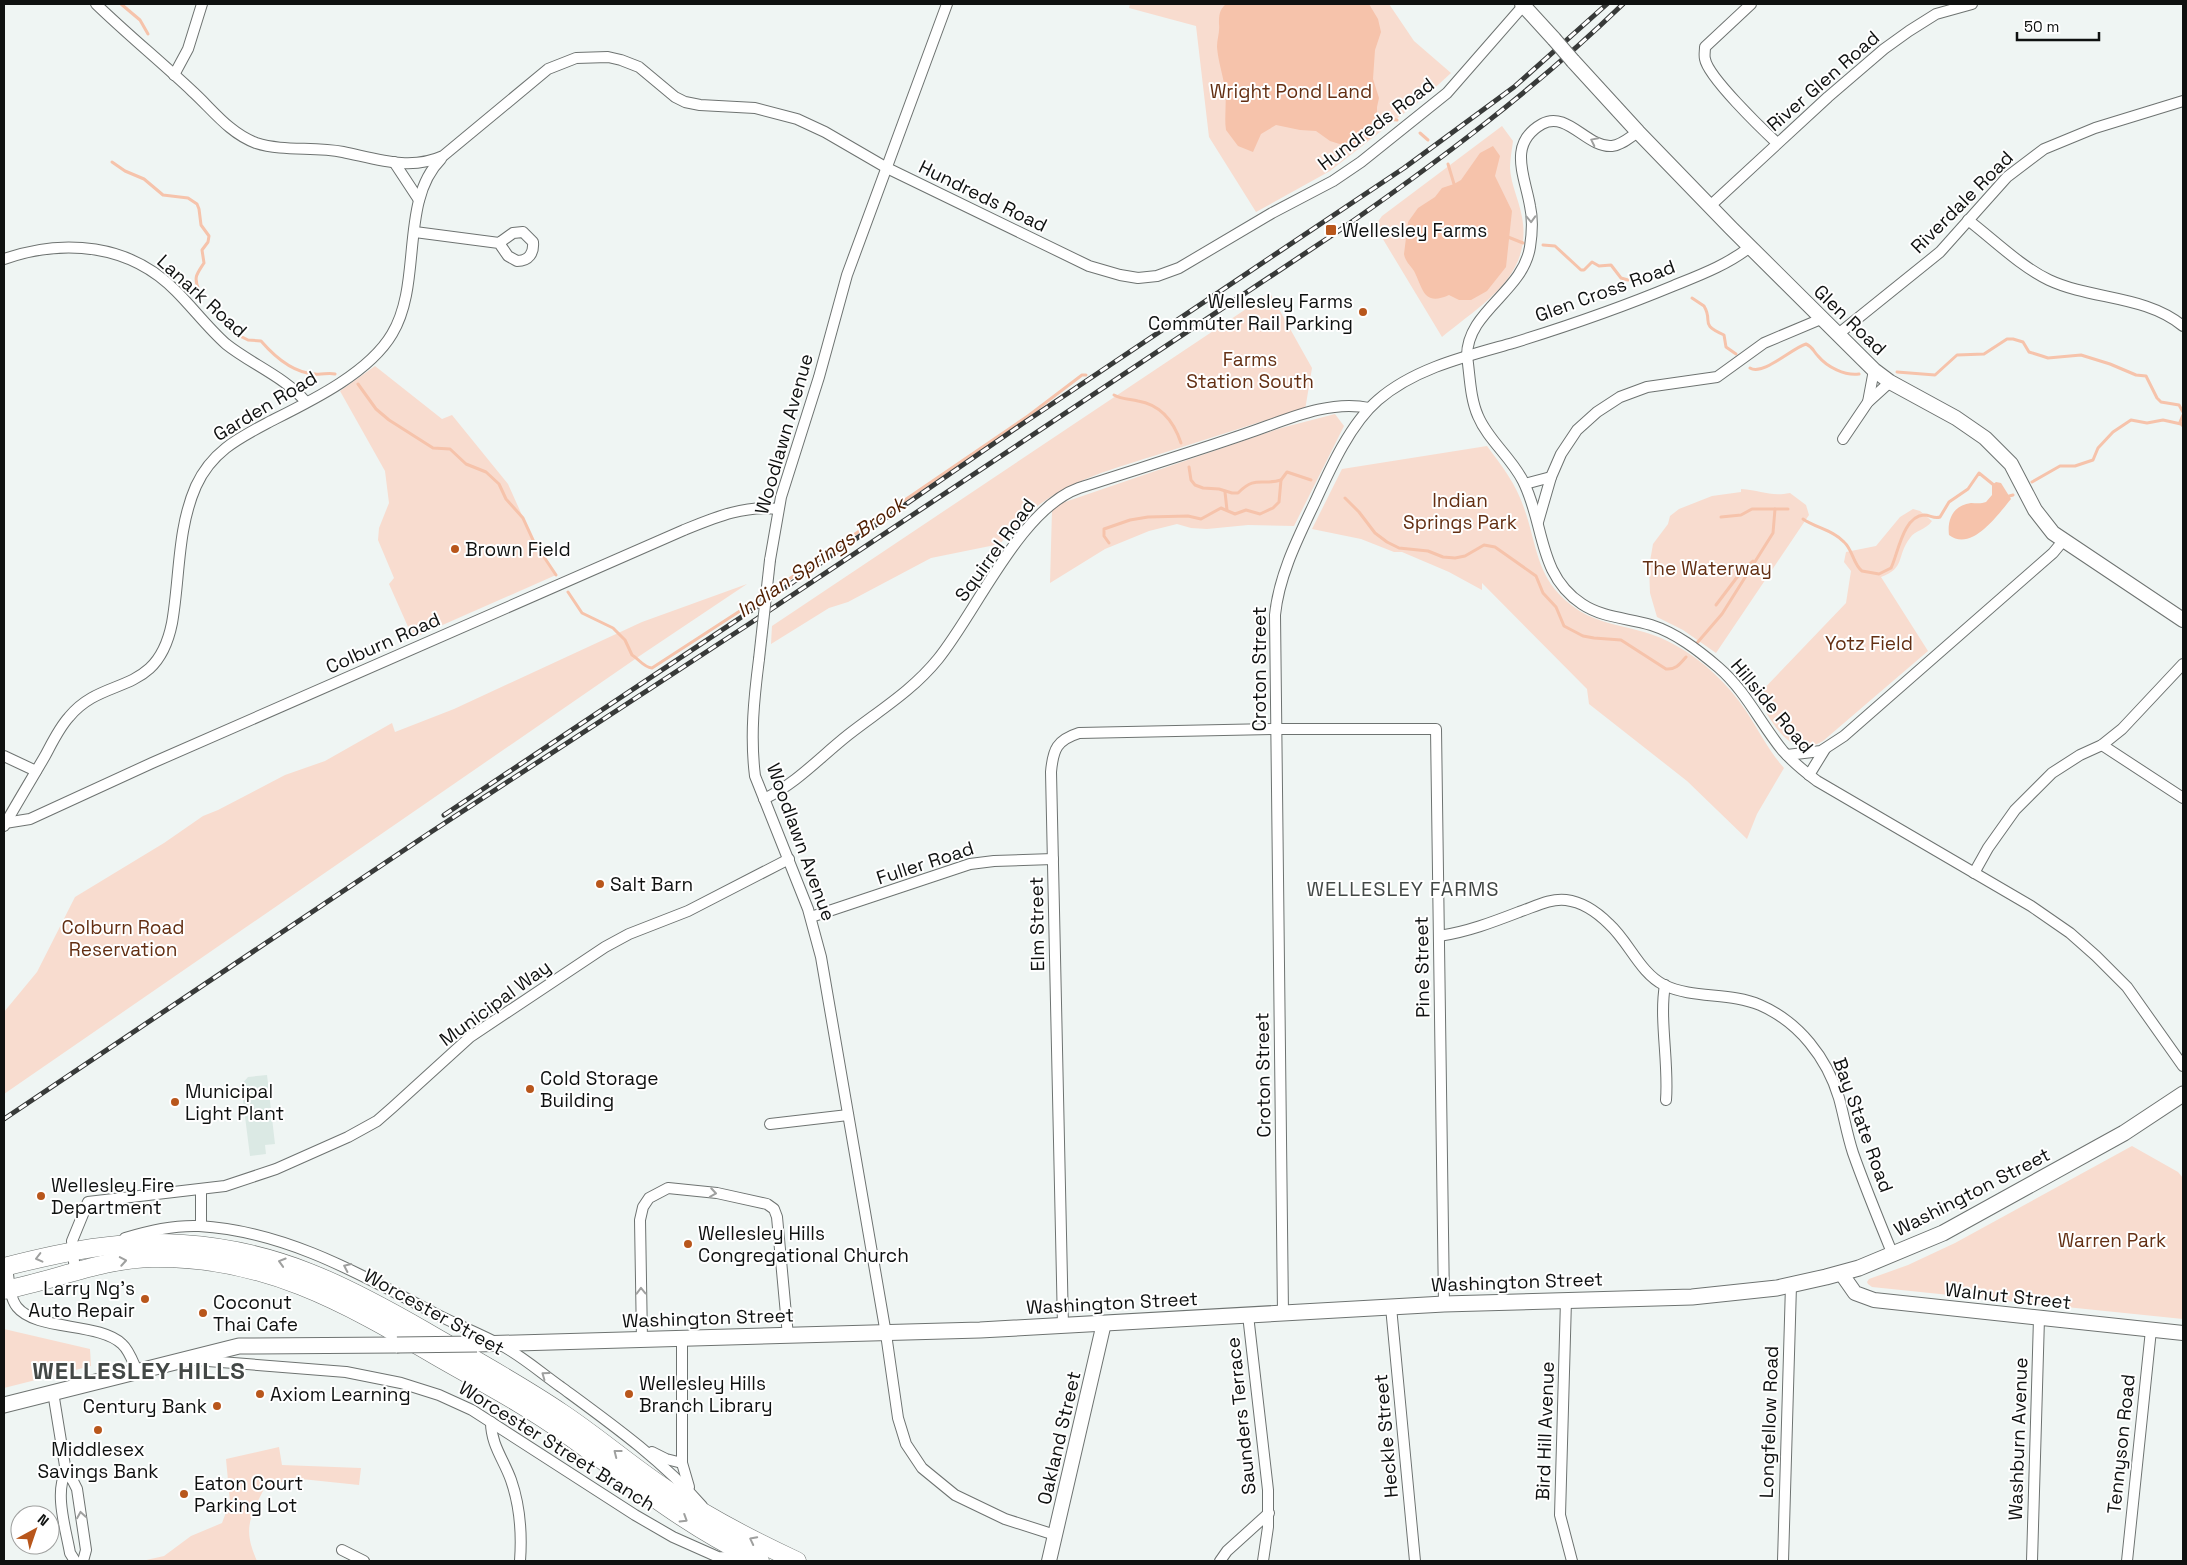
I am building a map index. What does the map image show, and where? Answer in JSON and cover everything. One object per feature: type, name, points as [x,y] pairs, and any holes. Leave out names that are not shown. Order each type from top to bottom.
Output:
[{"type":"highway","name":"Worcester Street","points":[[5,1266],[72,1250],[154,1242],[225,1248],[291,1265],[340,1284],[528,1391],[577,1423],[665,1488],[712,1518],[797,1561]]},
{"type":"highway","name":"Worcester Street","points":[[7,1290],[131,1259],[190,1259],[249,1268],[287,1280],[323,1294],[370,1318],[526,1408],[566,1434],[660,1504],[757,1560]]},
{"type":"main road","name":"Washington Street","points":[[4,1405],[239,1346],[500,1344],[886,1334],[1063,1326],[1444,1304],[1710,1296],[1791,1285],[1841,1273],[1893,1255],[1943,1233],[1982,1213],[2135,1126],[2183,1094]]},
{"type":"street","name":"Hundreds Road","points":[[96,4],[226,124],[251,141],[279,148],[332,149],[394,162],[422,163],[443,156],[544,71],[570,60],[599,56],[621,60],[639,67],[672,94],[685,102],[700,105],[754,108],[790,117],[824,132],[886,168],[1089,266],[1126,276],[1157,276],[1179,268],[1352,168],[1442,98],[1522,5]]},
{"type":"street","points":[[174,75],[188,49],[202,4]]},
{"type":"street","name":"Woodlawn Avenue","points":[[947,4],[846,275],[821,369],[784,484],[770,560],[752,722],[752,752],[755,776],[811,917],[823,968],[886,1334],[900,1427],[911,1453],[922,1468],[945,1489],[966,1502],[1005,1519],[1055,1535]]},
{"type":"street","points":[[1751,4],[1705,47],[1705,60],[1709,69],[1736,102],[1777,144]]},
{"type":"street","name":"River Glen Road","points":[[1710,206],[1828,96],[1908,30],[1936,14],[1972,4]]},
{"type":"street","name":"Glen Road","points":[[1522,5],[1638,132],[1821,319],[1874,370],[1890,382],[1956,418],[2000,452],[2015,470],[2039,516],[2063,542],[2183,620]]},
{"type":"street","name":"Riverdale Road","points":[[1837,335],[1924,266],[2007,177],[2044,149],[2095,128],[2183,100]]},
{"type":"street","points":[[1466,356],[1468,342],[1474,328],[1517,279],[1528,255],[1532,234],[1531,212],[1520,160],[1522,147],[1528,136],[1541,124],[1550,121],[1565,124],[1595,142],[1609,146],[1618,144],[1638,132]]},
{"type":"street","name":"Garden Road","points":[[4,825],[64,722],[77,708],[98,695],[142,676],[159,656],[172,623],[186,515],[196,487],[210,463],[224,448],[234,441],[306,402],[361,368],[381,350],[392,334],[404,304],[419,200],[427,176],[443,156]]},
{"type":"street","points":[[394,162],[419,200]]},
{"type":"street","points":[[1968,220],[2031,269],[2050,280],[2069,287],[2157,310],[2183,326]]},
{"type":"street","points":[[415,232],[499,243]]},
{"type":"street","name":"Lanark Road","points":[[4,259],[40,249],[70,246],[106,251],[135,262],[167,282],[228,345],[294,390],[306,402]]},
{"type":"street","name":"Glen Cross Road","points":[[1466,356],[1608,313],[1720,266],[1750,247]]},
{"type":"street","points":[[1538,523],[1551,477],[1561,454],[1573,435],[1592,415],[1610,403],[1647,387],[1717,378],[1764,343],[1821,319]]},
{"type":"street","name":"Croton Street","points":[[1283,1313],[1275,615],[1280,585],[1289,560],[1325,480],[1354,429],[1370,408],[1386,394],[1409,380],[1466,356]]},
{"type":"street","name":"Hillside Road","points":[[1466,356],[1478,416],[1486,430],[1515,466],[1525,484],[1550,568],[1559,583],[1573,597],[1592,610],[1657,627],[1689,645],[1717,666],[1739,688],[1787,756],[1809,775],[2044,915],[2096,956],[2136,997],[2183,1066]]},
{"type":"street","points":[[1868,402],[1874,370]]},
{"type":"street","points":[[1843,438],[1868,402],[1890,382]]},
{"type":"street","name":"Squirrel Road","points":[[764,799],[787,788],[849,734],[919,681],[948,645],[993,575],[1032,523],[1057,499],[1079,488],[1274,423],[1339,406],[1354,405],[1370,408]]},
{"type":"street","points":[[1525,484],[1551,477]]},
{"type":"street","name":"Colburn Road","points":[[4,825],[24,821],[70,802],[152,763],[684,530],[745,509],[760,507],[778,509]]},
{"type":"street","points":[[1787,756],[1825,749],[1850,731],[2053,553],[2063,542]]},
{"type":"street","points":[[1974,873],[1988,848],[2015,810],[2052,773],[2080,755],[2102,745],[2122,729],[2183,664]]},
{"type":"street","name":"Elm Street","points":[[1063,1326],[1052,756],[1058,745],[1066,737],[1086,733],[1276,728]]},
{"type":"street","name":"Pine Street","points":[[1276,728],[1436,729],[1444,1304]]},
{"type":"street","points":[[2102,745],[2183,798]]},
{"type":"street","points":[[1809,775],[1825,749]]},
{"type":"street","points":[[4,756],[36,771]]},
{"type":"street","name":"Fuller Road","points":[[811,917],[970,864],[994,861],[1053,859]]},
{"type":"street","name":"Municipal Way","points":[[75,1272],[72,1250],[73,1237],[88,1202],[231,1185],[264,1174],[360,1131],[377,1121],[400,1102],[470,1037],[596,952],[622,937],[688,911],[788,860]]},
{"type":"street","name":"Bay State Road","points":[[1439,936],[1479,927],[1550,902],[1570,901],[1586,907],[1608,922],[1623,938],[1650,974],[1665,985],[1685,991],[1732,996],[1761,1005],[1787,1021],[1816,1050],[1836,1089],[1854,1155],[1893,1255]]},
{"type":"street","points":[[1665,985],[1664,1006],[1668,1071],[1666,1100]]},
{"type":"street","points":[[770,1124],[848,1115]]},
{"type":"street","points":[[642,1340],[640,1220],[643,1208],[649,1198],[668,1188],[717,1193],[767,1204],[774,1209],[777,1217],[788,1336]]},
{"type":"street","points":[[201,1190],[201,1226]]},
{"type":"street","name":"Worcester Street Branch","points":[[100,1246],[158,1229],[201,1226],[249,1234],[316,1254],[363,1275],[436,1314],[500,1344],[584,1404],[675,1476],[712,1518]]},
{"type":"street","points":[[5,1266],[7,1290],[17,1307],[30,1316],[118,1340],[126,1349],[137,1371]]},
{"type":"street","name":"Walnut Street","points":[[1841,1273],[1853,1291],[1867,1298],[2183,1333]]},
{"type":"street","name":"Longfellow Road","points":[[1783,1561],[1791,1285]]},
{"type":"street","name":"Bird Hill Avenue","points":[[1566,1300],[1560,1515],[1572,1561]]},
{"type":"street","name":"Heckle Street","points":[[1391,1307],[1415,1561]]},
{"type":"street","name":"Saunders Terrace","points":[[1248,1315],[1268,1482],[1269,1513],[1263,1561]]},
{"type":"street","name":"Washburn Avenue","points":[[2032,1561],[2039,1318]]},
{"type":"street","name":"Oakland Street","points":[[1049,1561],[1104,1323]]},
{"type":"street","name":"Tennyson Road","points":[[2127,1561],[2151,1330]]},
{"type":"street","points":[[682,1339],[682,1463],[687,1483],[693,1496]]},
{"type":"street","points":[[276,1345],[277,1365]]},
{"type":"street","name":"Worcester Street Branch","points":[[181,1360],[277,1365],[346,1372],[401,1383],[451,1400],[492,1422],[635,1515],[674,1537],[715,1558],[757,1560]]},
{"type":"street","points":[[53,1392],[66,1472],[73,1480],[77,1489],[86,1550],[83,1561]]},
{"type":"street","points":[[492,1422],[492,1439],[508,1471],[516,1496],[520,1526],[520,1561]]},
{"type":"street","points":[[626,1437],[663,1458],[682,1463]]},
{"type":"street","points":[[66,1472],[61,1482],[60,1492],[70,1553],[75,1561]]},
{"type":"street","name":"Saunders Terrace","points":[[1220,1561],[1227,1551],[1269,1513]]},
{"type":"street","points":[[342,1550],[364,1561]]},
{"type":"shaded area","points":[[1226,4],[1369,4],[1378,19],[1381,32],[1375,50],[1373,79],[1379,98],[1377,127],[1372,137],[1359,144],[1346,146],[1330,141],[1316,131],[1276,125],[1261,134],[1253,152],[1238,146],[1226,130],[1225,89],[1217,47],[1220,13]]},
{"type":"shaded area","points":[[1493,146],[1500,156],[1495,176],[1512,211],[1506,267],[1487,291],[1471,300],[1459,300],[1449,295],[1434,299],[1429,297],[1422,289],[1404,254],[1408,222],[1418,208],[1435,197],[1442,188],[1461,180],[1480,153]]},
{"type":"shaded area","points":[[1996,482],[2001,483],[2011,499],[1992,521],[1976,535],[1967,539],[1958,539],[1949,535],[1949,524],[1952,514],[1965,504],[1986,502],[1992,495],[1992,485]]},
{"type":"shaded area","points":[[267,1075],[275,1144],[265,1145],[266,1154],[250,1156],[241,1085],[248,1077]]},
{"type":"green space","name":"Wright Pond Land","points":[[1130,4],[1389,4],[1414,41],[1451,73],[1426,96],[1330,171],[1256,212],[1209,137],[1196,26],[1129,8]]},
{"type":"green space","points":[[1502,126],[1513,141],[1510,168],[1522,217],[1523,238],[1520,256],[1512,272],[1501,287],[1473,313],[1442,337],[1375,226],[1382,216]]},
{"type":"green space","name":"Farms Station South","points":[[1270,293],[1312,368],[1305,410],[1279,416],[1116,468],[1073,485],[1035,508],[1017,524],[1000,544],[931,558],[848,602],[829,608],[771,644],[772,626]]},
{"type":"green space","points":[[375,366],[442,419],[452,415],[508,484],[534,542],[556,575],[413,638],[389,584],[394,578],[378,540],[379,528],[389,503],[385,471],[340,391]]},
{"type":"green space","points":[[1335,414],[1344,426],[1294,526],[1248,525],[1207,529],[1191,528],[1177,524],[1149,531],[1105,549],[1050,583],[1052,510],[1062,503],[1281,428]]},
{"type":"green space","name":"Indian Springs Park","points":[[1487,446],[1513,483],[1521,499],[1545,575],[1559,594],[1586,615],[1660,637],[1696,658],[1715,674],[1731,692],[1784,768],[1757,814],[1747,839],[1687,781],[1589,704],[1587,689],[1482,583],[1482,590],[1449,572],[1402,552],[1394,552],[1361,539],[1312,529],[1342,469]]},
{"type":"green space","name":"The Waterway","points":[[1741,489],[1771,494],[1790,493],[1806,505],[1809,515],[1716,653],[1683,630],[1657,617],[1650,593],[1649,567],[1653,544],[1668,524],[1670,516],[1679,509],[1712,496],[1741,492]]},
{"type":"green space","name":"Yotz Field","points":[[1913,509],[1920,511],[1932,521],[1912,535],[1894,570],[1881,577],[1928,651],[1823,741],[1811,746],[1800,746],[1791,742],[1775,726],[1756,697],[1846,603],[1851,571],[1844,562],[1846,552],[1876,546],[1900,517]]},
{"type":"green space","name":"Colburn Road Reservation","points":[[747,584],[4,1094],[4,1012],[37,972],[75,897],[164,843],[203,816],[285,775],[325,761],[392,723],[395,732],[454,709],[642,622]]},
{"type":"green space","name":"Warren Park","points":[[2132,1146],[2178,1172],[2183,1178],[2183,1319],[1872,1287],[1868,1284],[1869,1279],[1908,1265],[1955,1243]]},
{"type":"green space","points":[[4,1329],[90,1349],[91,1366],[4,1388]]},
{"type":"green space","points":[[279,1447],[282,1465],[361,1468],[359,1485],[292,1478],[264,1489],[252,1516],[249,1532],[257,1561],[142,1561],[164,1556],[191,1536],[222,1523],[230,1502],[226,1459]]},
{"type":"waterway","name":"Indian Springs Brook","points":[[121,4],[140,20],[148,34]]},
{"type":"waterway","points":[[1377,118],[1397,120]]},
{"type":"waterway","points":[[1420,133],[1428,140]]},
{"type":"waterway","name":"Indian Springs Brook","points":[[112,162],[125,171],[144,179],[163,195],[188,198],[197,204],[201,225],[209,236],[208,242],[202,250],[204,263],[197,276],[196,282],[199,290]]},
{"type":"waterway","points":[[1448,164],[1454,184]]},
{"type":"waterway","points":[[1508,237],[1523,243]]},
{"type":"waterway","points":[[1543,245],[1555,246],[1581,270],[1584,270],[1592,262],[1599,266],[1611,265],[1621,278],[1628,280]]},
{"type":"waterway","points":[[1692,298],[1704,306],[1709,325],[1724,335],[1726,347],[1736,354]]},
{"type":"waterway","name":"Indian Springs Brook","points":[[213,312],[234,333],[248,340],[261,341],[278,358],[299,371],[335,374]]},
{"type":"waterway","points":[[1897,372],[1935,375],[1957,355],[1984,354],[2007,339],[2013,339],[2023,342],[2029,352],[2048,358],[2081,355],[2136,375],[2146,376],[2161,402],[2179,405],[2183,412]]},
{"type":"waterway","points":[[1750,368],[1756,369],[1770,365],[1806,344],[1831,367],[1848,374],[1859,374]]},
{"type":"waterway","name":"Indian Springs Brook","points":[[770,592],[1028,416],[1082,375],[1086,375]]},
{"type":"waterway","name":"Indian Springs Brook","points":[[358,384],[376,409],[389,420],[433,448],[450,449],[466,464],[486,472],[499,484],[506,499],[523,518],[534,542],[556,575]]},
{"type":"waterway","name":"Indian Springs Brook","points":[[1114,395],[1154,406],[1171,422],[1181,443]]},
{"type":"waterway","name":"Indian Springs Brook","points":[[2183,415],[2180,422],[2183,426]]},
{"type":"waterway","name":"Indian Springs Brook","points":[[2032,482],[2060,466],[2075,466],[2093,460],[2098,448],[2113,432],[2131,420],[2147,423],[2163,420],[2181,424]]},
{"type":"waterway","name":"Indian Springs Brook","points":[[1189,467],[1191,480],[1195,485],[1232,493],[1238,493],[1250,484],[1281,480],[1287,472],[1311,480]]},
{"type":"waterway","name":"Indian Springs Brook","points":[[1803,519],[1840,538],[1847,545],[1862,571],[1879,574],[1891,568],[1906,529],[1917,517],[1924,515],[1940,517],[1949,502],[1968,489],[1979,473],[1995,486]]},
{"type":"waterway","points":[[1109,543],[1104,536],[1104,529],[1130,520],[1148,517],[1188,516],[1201,519],[1221,508],[1235,514],[1246,510],[1260,514],[1273,508],[1279,502],[1281,480]]},
{"type":"waterway","points":[[1225,492],[1227,510]]},
{"type":"waterway","name":"Indian Springs Brook","points":[[2006,497],[2013,495]]},
{"type":"waterway","name":"Indian Springs Brook","points":[[1345,498],[1359,512],[1375,533],[1399,548],[1428,551],[1443,557],[1455,558],[1465,556],[1484,545],[1495,547],[1536,576],[1543,593],[1556,607],[1564,626],[1583,636],[1621,640],[1666,669],[1675,667],[1686,657]]},
{"type":"waterway","points":[[1721,517],[1741,515],[1752,509],[1775,509]]},
{"type":"waterway","name":"Indian Springs Brook","points":[[1697,643],[1722,614],[1773,533],[1775,509],[1788,509]]},
{"type":"waterway","points":[[1716,605],[1741,572],[1753,561]]},
{"type":"waterway","name":"Indian Springs Brook","points":[[568,592],[582,613],[613,628],[625,640],[632,655],[644,665],[652,668],[763,596]]},
{"type":"railway","points":[[444,815],[773,596],[1022,424],[1404,168],[1514,87],[1607,4]]},
{"type":"railway","points":[[4,1119],[431,832],[749,624],[1337,232],[1485,124],[1555,66],[1623,4]]},
{"type":"place","name":"Wellesley Farms","points":[[1331,230]]},
{"type":"place","name":"Wellesley Farms Commuter Rail Parking","points":[[1363,312]]},
{"type":"place","name":"Brown Field","points":[[455,549]]},
{"type":"place","name":"Salt Barn","points":[[600,884]]},
{"type":"place","name":"Cold Storage Building","points":[[530,1089]]},
{"type":"place","name":"Municipal Light Plant","points":[[175,1102]]},
{"type":"place","name":"Wellesley Fire Department","points":[[41,1196]]},
{"type":"place","name":"Wellesley Hills Congregational Church","points":[[688,1244]]},
{"type":"place","name":"Larry Ng's Auto Repair","points":[[145,1299]]},
{"type":"place","name":"Coconut Thai Cafe","points":[[203,1313]]},
{"type":"place","name":"Axiom Learning","points":[[260,1394]]},
{"type":"place","name":"Wellesley Hills Branch Library","points":[[629,1394]]},
{"type":"place","name":"Century Bank","points":[[217,1406]]},
{"type":"place","name":"Middlesex Savings Bank","points":[[98,1430]]},
{"type":"place","name":"Eaton Court Parking Lot","points":[[184,1494]]},
{"type":"district","name":"WELLESLEY FARMS","points":[[1403,889]]},
{"type":"district","name":"WELLESLEY HILLS","points":[[139,1370]]}]
